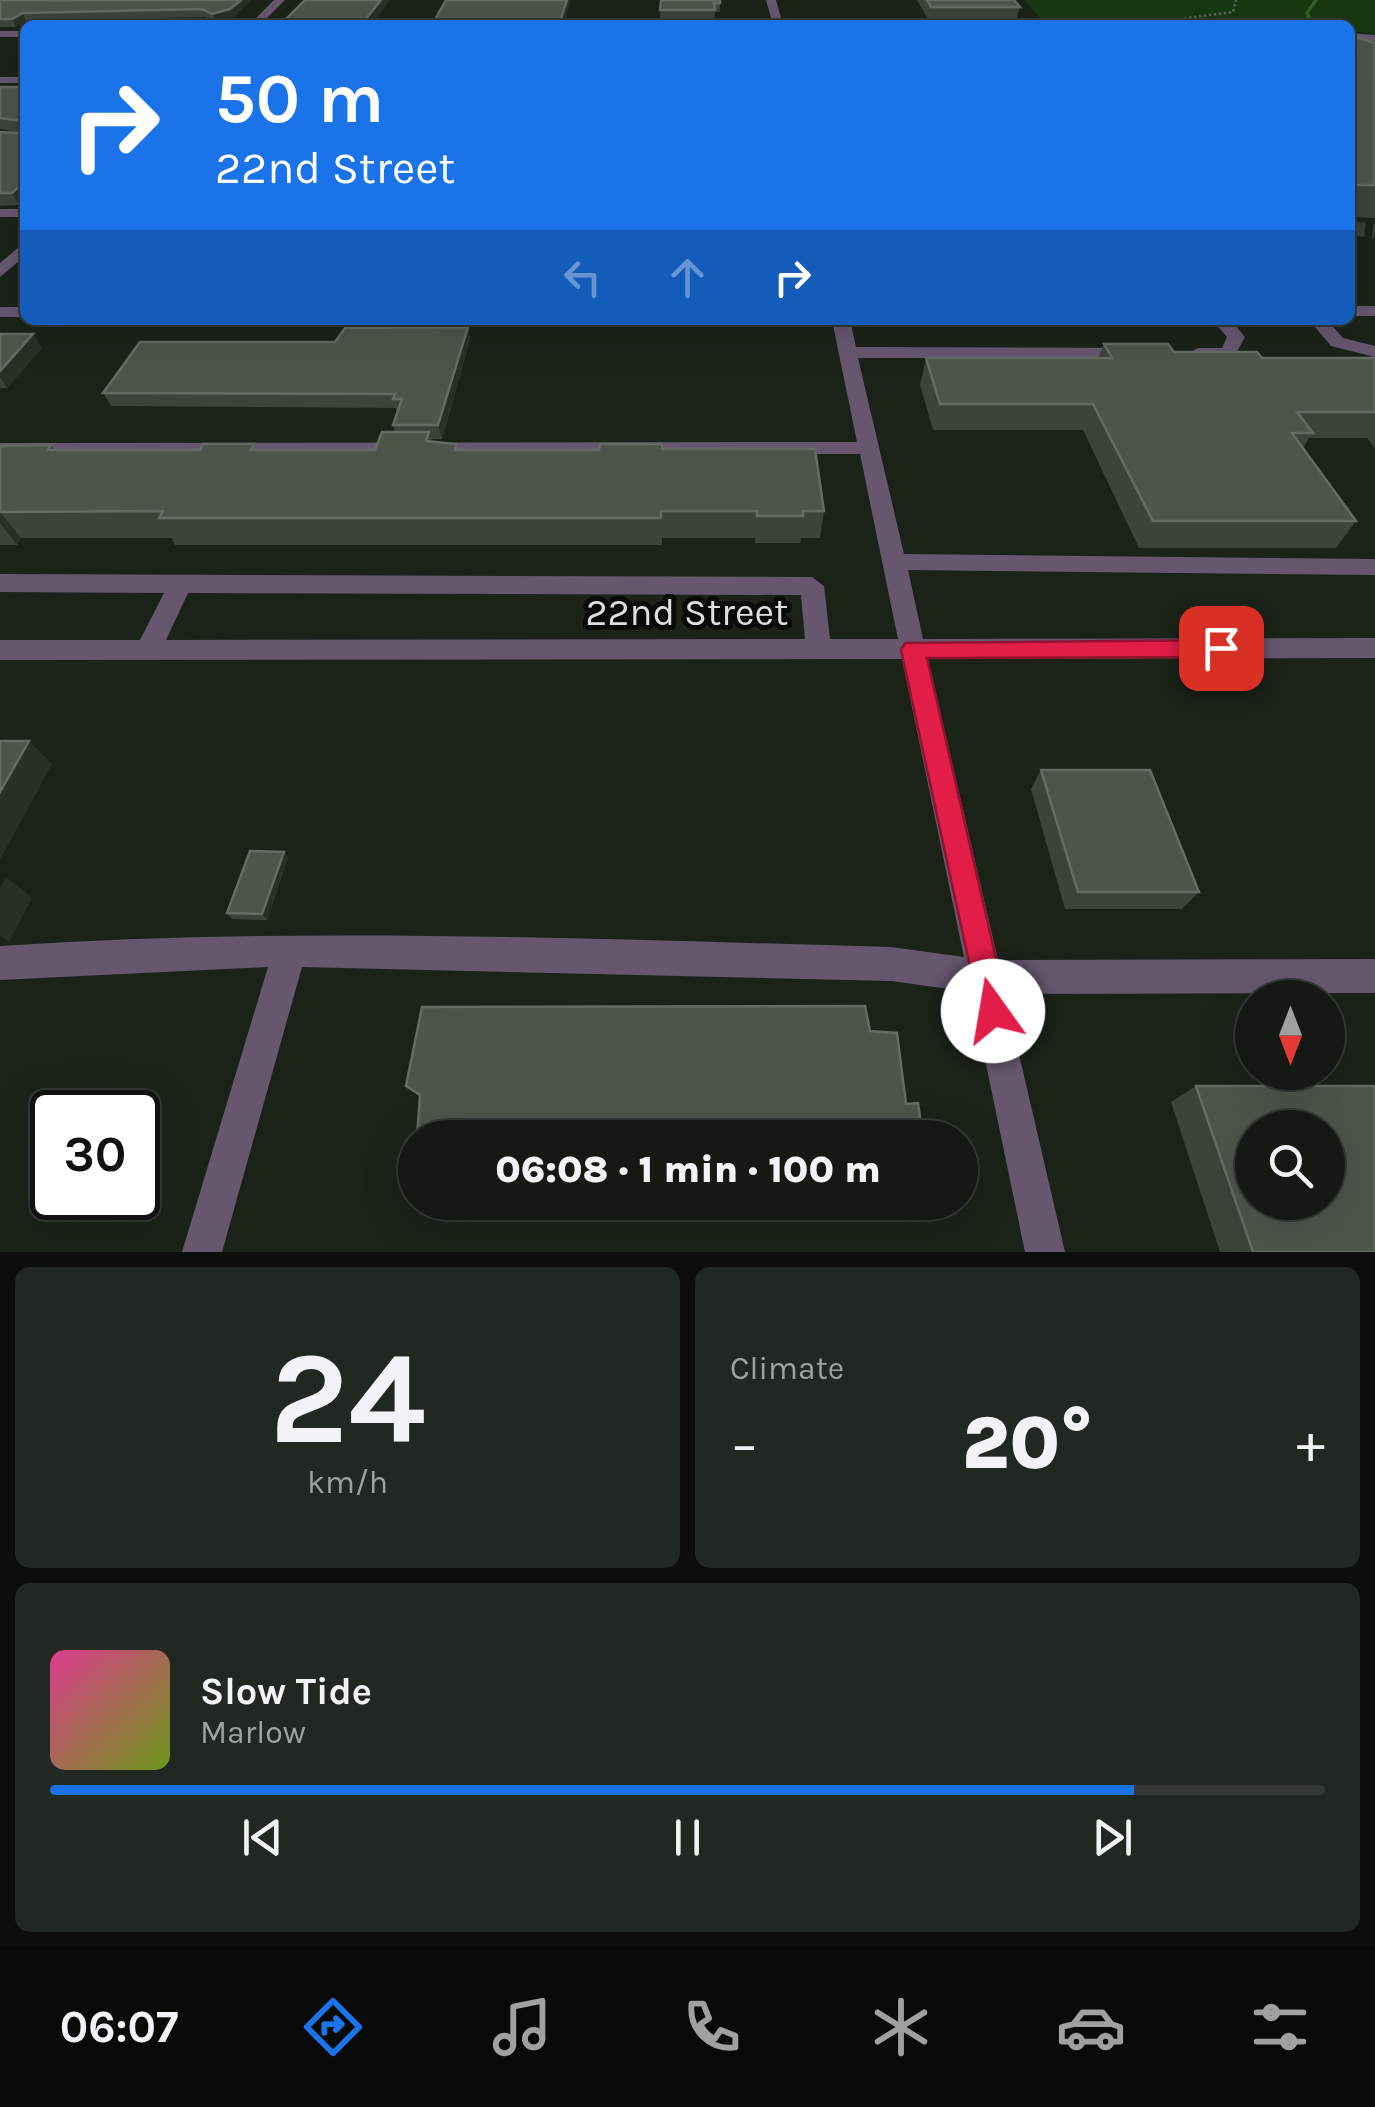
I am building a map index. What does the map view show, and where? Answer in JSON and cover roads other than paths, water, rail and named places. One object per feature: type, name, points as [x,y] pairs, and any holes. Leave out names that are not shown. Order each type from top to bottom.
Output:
[{"type":"street","points":[[259,20],[280,0]]},
{"type":"street","points":[[0,272],[20,252]]},
{"type":"street","points":[[842,325],[1045,1252]]},
{"type":"street","points":[[848,352],[1228,353],[1236,338],[1225,325]]},
{"type":"street","points":[[1322,325],[1337,342],[1375,352]]},
{"type":"street","points":[[0,449],[869,448]]},
{"type":"street","points":[[894,562],[1375,567]]},
{"type":"street","points":[[0,583],[812,586],[818,650]]},
{"type":"street","points":[[148,650],[180,584]]},
{"type":"street","name":"22nd Street","points":[[0,650],[1375,648]]},
{"type":"street","points":[[202,1252],[290,950]]},
{"type":"street","points":[[0,963],[108,954],[290,950],[891,964],[985,977],[1375,976]]},
{"type":"waterway","points":[[1310,20],[1307,13],[1316,0]]},
{"type":"tunnel","points":[[1355,228],[1375,231]]}]
